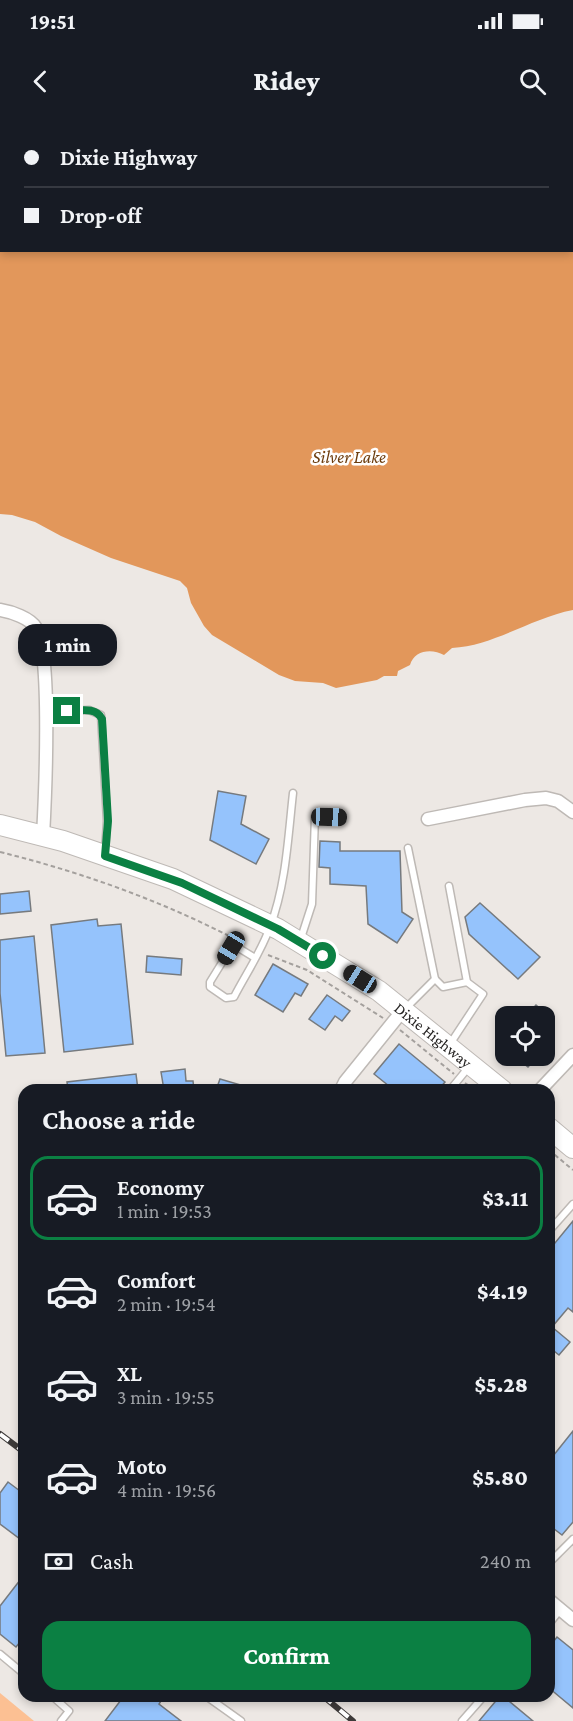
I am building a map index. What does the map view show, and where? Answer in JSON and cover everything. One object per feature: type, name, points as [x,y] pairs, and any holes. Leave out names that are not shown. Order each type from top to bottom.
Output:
[{"type":"main road","name":"Dixie Highway","points":[[0,825],[43,836],[174,879],[271,925],[380,991],[448,1047],[465,1072],[490,1084]]},
{"type":"main road","points":[[555,1133],[573,1148]]},
{"type":"street","points":[[0,610],[30,621],[36,627],[42,641],[45,712],[43,836]]},
{"type":"street","points":[[428,819],[546,798],[558,801],[573,812]]},
{"type":"street","points":[[344,1084],[404,1010]]},
{"type":"street","points":[[546,1084],[573,1055]]},
{"type":"street","points":[[555,1604],[573,1620]]},
{"type":"lane","points":[[45,712],[89,710],[100,715],[108,821],[105,856]]},
{"type":"lane","points":[[255,958],[237,947],[231,948],[210,982],[211,988],[226,998],[234,998],[260,952],[271,925],[284,872],[293,793]]},
{"type":"lane","points":[[299,942],[312,904],[315,816],[342,818]]},
{"type":"lane","points":[[408,848],[435,979],[443,987],[467,982]]},
{"type":"lane","points":[[448,1047],[483,994],[467,982],[449,886]]},
{"type":"lane","points":[[404,1010],[435,979]]},
{"type":"lane","points":[[455,1084],[465,1072]]},
{"type":"lane","points":[[555,1224],[573,1204]]},
{"type":"lane","points":[[555,1558],[573,1539]]},
{"type":"lane","points":[[555,1616],[561,1609]]},
{"type":"lane","points":[[0,1654],[18,1669]]},
{"type":"lane","points":[[59,1702],[69,1711],[61,1721]]},
{"type":"lane","points":[[215,1702],[242,1721]]},
{"type":"lane","points":[[462,1721],[479,1702]]},
{"type":"path","points":[[0,852],[79,874],[162,905],[260,952],[307,970],[377,1014]]},
{"type":"path","points":[[405,1034],[465,1072],[472,1084]]},
{"type":"path","points":[[555,1155],[573,1170]]},
{"type":"shaded area","points":[[0,1693],[34,1721],[0,1721]]},
{"type":"water","name":"Silver Lake","points":[[0,252],[573,252],[573,610],[542,619],[483,642],[452,648],[444,655],[429,651],[419,653],[410,665],[398,671],[397,676],[384,676],[377,680],[336,688],[323,683],[295,681],[279,675],[212,635],[191,603],[187,588],[180,581],[111,558],[35,522],[0,514]]},
{"type":"building","points":[[218,791],[246,796],[241,824],[269,839],[256,864],[210,840]]},
{"type":"building","points":[[320,841],[340,842],[340,851],[400,851],[402,912],[413,919],[397,943],[368,924],[366,886],[330,884],[330,868],[319,867]]},
{"type":"building","points":[[29,891],[31,911],[0,914],[0,894]]},
{"type":"building","points":[[480,903],[540,957],[518,979],[469,934],[465,917]]},
{"type":"building","points":[[97,919],[98,926],[121,924],[133,1044],[64,1052],[51,925]]},
{"type":"building","points":[[34,936],[45,1053],[6,1056],[0,993],[0,940]]},
{"type":"building","points":[[147,956],[182,959],[181,975],[146,972]]},
{"type":"building","points":[[273,964],[308,984],[301,996],[295,993],[283,1012],[255,995]]},
{"type":"building","points":[[327,995],[350,1011],[342,1021],[335,1016],[325,1030],[309,1019]]},
{"type":"building","points":[[399,1044],[445,1082],[443,1084],[386,1084],[374,1074]]},
{"type":"building","points":[[185,1069],[186,1081],[193,1081],[193,1084],[163,1084],[161,1072]]},
{"type":"building","points":[[136,1074],[137,1084],[67,1084],[67,1082]]},
{"type":"building","points":[[220,1079],[237,1084],[218,1084]]},
{"type":"building","points":[[573,1221],[573,1312],[568,1308],[555,1323],[555,1243]]},
{"type":"building","points":[[555,1330],[570,1342],[559,1355],[555,1352]]},
{"type":"building","points":[[573,1431],[573,1522],[562,1535],[555,1530],[555,1454]]},
{"type":"building","points":[[8,1482],[18,1490],[18,1538],[0,1524],[0,1493]]},
{"type":"building","points":[[18,1583],[18,1644],[16,1647],[0,1634],[0,1606]]},
{"type":"building","points":[[557,1637],[573,1650],[573,1708],[555,1693],[555,1640]]},
{"type":"building","points":[[119,1702],[160,1702],[159,1704],[181,1721],[105,1721]]},
{"type":"building","points":[[495,1702],[510,1702],[533,1721],[479,1721]]},
{"type":"railway","points":[[0,1434],[18,1448]]},
{"type":"railway","points":[[330,1702],[353,1721]]},
{"type":"route","points":[[67,711],[98,712],[102,719],[108,821],[105,856],[182,883],[278,929],[323,956]]}]
